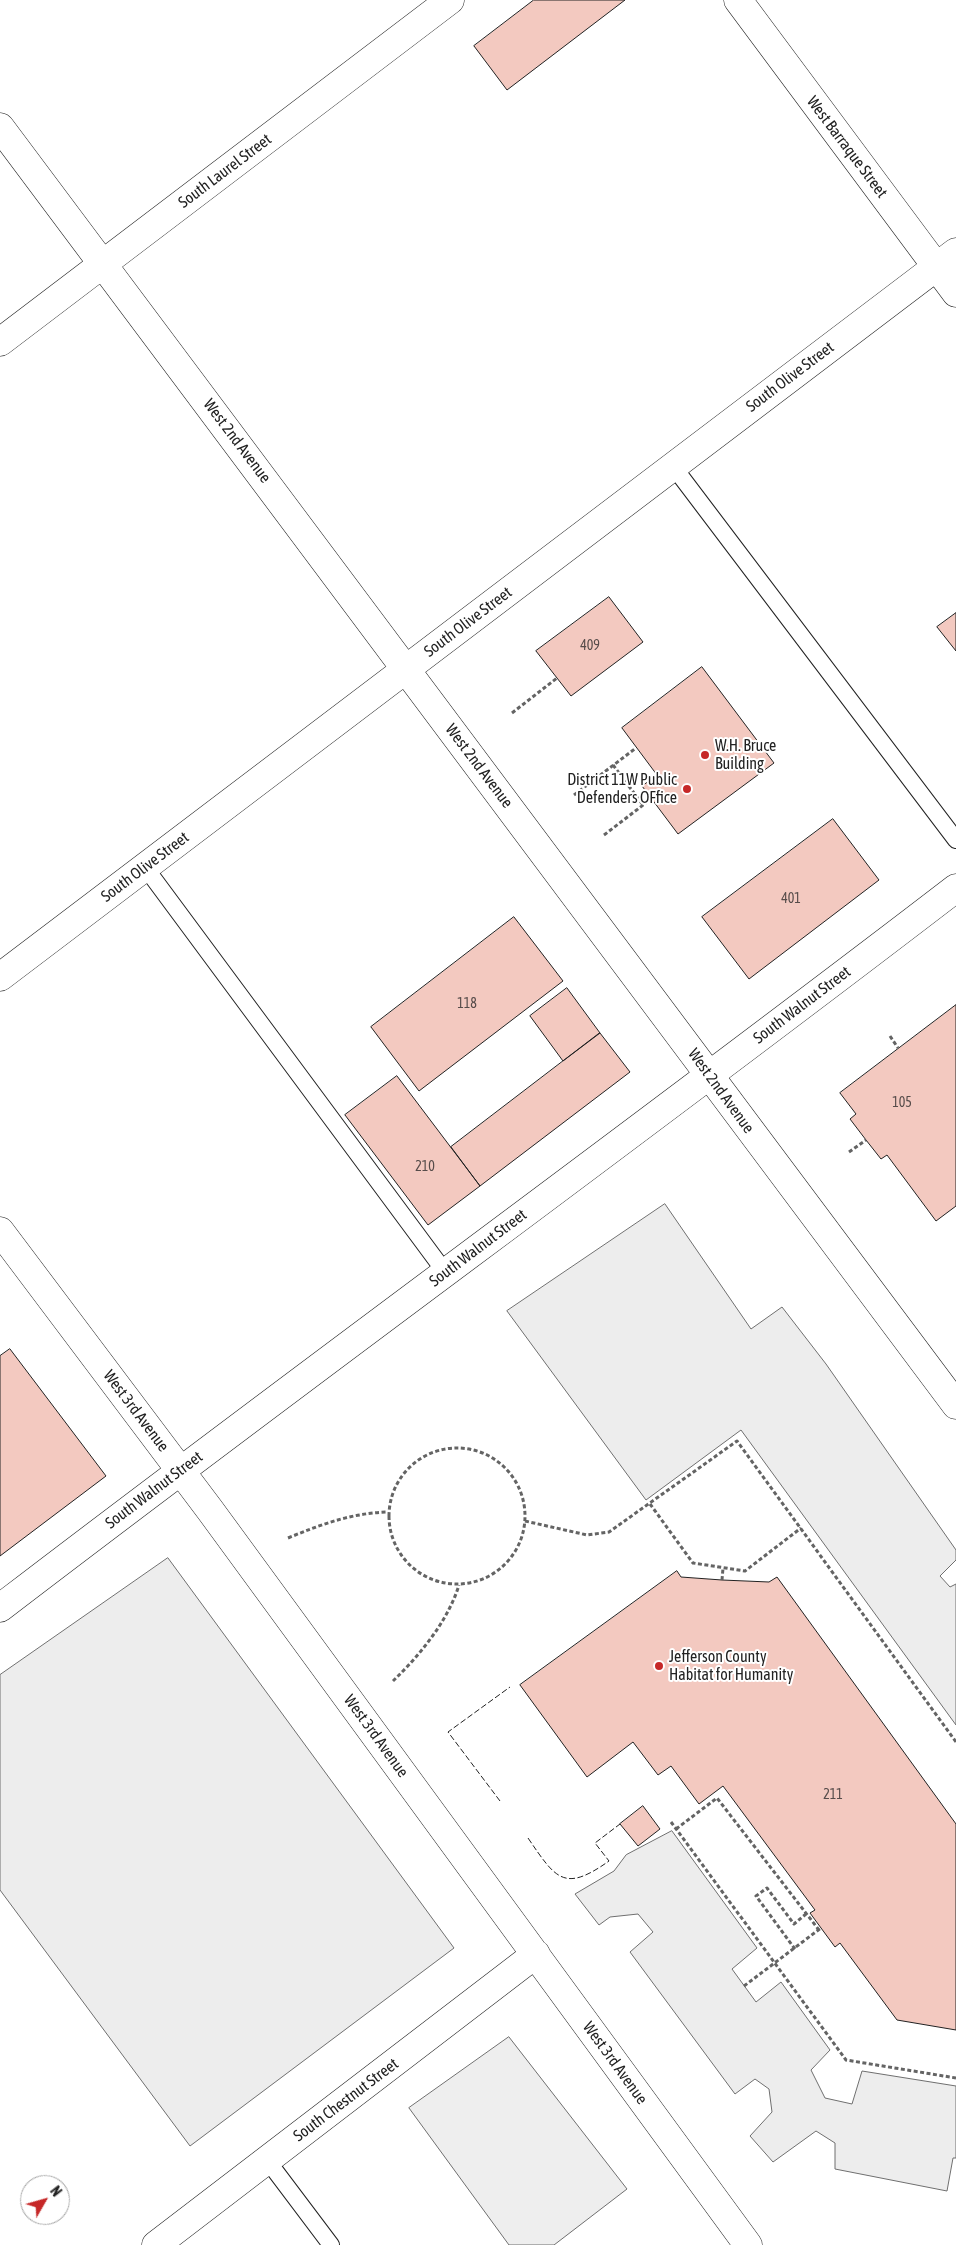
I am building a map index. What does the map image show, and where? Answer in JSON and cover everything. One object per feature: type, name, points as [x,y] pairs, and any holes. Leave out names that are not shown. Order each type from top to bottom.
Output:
[{"type":"street","name":"South Laurel Street","points":[[0,342],[450,0]]},
{"type":"street","name":"West Barraque Street","points":[[738,0],[946,259],[956,293]]},
{"type":"street","name":"West 2nd Avenue","points":[[0,127],[956,1405]]},
{"type":"street","name":"South Olive Street","points":[[0,977],[946,259]]},
{"type":"street","name":"South Walnut Street","points":[[0,1608],[180,1470],[709,1076],[956,888]]},
{"type":"street","name":"West 3rd Avenue","points":[[0,1231],[180,1470],[748,2245]]},
{"type":"street","name":"South Chestnut Street","points":[[156,2245],[536,1954]]},
{"type":"lane","points":[[672,466],[956,840]]},
{"type":"lane","points":[[145,867],[446,1272]]},
{"type":"lane","points":[[267,2160],[331,2245]]},
{"type":"path","points":[[512,713],[557,678]]},
{"type":"path","points":[[574,796],[636,748]]},
{"type":"path","points":[[613,765],[643,805]]},
{"type":"path","points":[[604,836],[651,798]]},
{"type":"path","points":[[890,1036],[898,1048]]},
{"type":"path","points":[[849,1152],[866,1140]]},
{"type":"path","points":[[525,1521],[586,1535],[609,1532],[737,1441],[956,1742]]},
{"type":"path","points":[[448,1448],[471,1449],[493,1457],[511,1473],[521,1492],[526,1514],[523,1535],[514,1554],[499,1571],[480,1581],[458,1585],[437,1582],[417,1572],[402,1556],[391,1535],[388,1512],[394,1489],[406,1469],[425,1455],[448,1448]]},
{"type":"path","points":[[650,1504],[693,1563],[723,1568],[744,1571],[801,1528]]},
{"type":"path","points":[[288,1538],[330,1521],[364,1513],[388,1512]]},
{"type":"path","points":[[722,1580],[723,1568]]},
{"type":"path","points":[[393,1681],[412,1663],[453,1604],[458,1585]]},
{"type":"path","points":[[676,1829],[717,1798],[806,1914],[820,1929],[744,1986]]},
{"type":"path","points":[[671,1822],[846,2060],[956,2078]]},
{"type":"path","points":[[795,1949],[756,1896],[767,1888],[794,1924],[806,1914]]},
{"type":"shaded area","points":[[665,1204],[751,1329],[782,1307],[826,1364],[956,1550],[956,1560],[940,1576],[950,1587],[956,1584],[956,1725],[741,1430],[646,1500],[507,1311]]},
{"type":"shaded area","points":[[168,1558],[454,1948],[190,2146],[0,1890],[0,1675]]},
{"type":"shaded area","points":[[672,1831],[757,1948],[732,1969],[756,2002],[781,1982],[830,2050],[811,2070],[825,2098],[852,2104],[862,2071],[956,2086],[956,2158],[953,2158],[947,2191],[835,2169],[835,2143],[816,2131],[773,2162],[750,2136],[772,2112],[769,2089],[755,2079],[735,2094],[630,1952],[653,1932],[638,1914],[610,1917],[599,1925],[575,1894],[614,1871],[626,1855]]},
{"type":"shaded area","points":[[509,2037],[627,2189],[554,2245],[509,2245],[409,2108]]},
{"type":"building","points":[[534,0],[625,0],[507,90],[474,46]]},
{"type":"building","points":[[609,597],[643,642],[571,696],[536,651]]},
{"type":"building","points":[[956,613],[956,651],[937,627]]},
{"type":"building","name":"W.H. Bruce Building","points":[[702,667],[774,763],[678,834],[642,786],[657,775],[622,728]]},
{"type":"building","points":[[833,819],[879,880],[749,979],[702,917]]},
{"type":"building","points":[[514,917],[563,981],[419,1091],[371,1027]]},
{"type":"building","points":[[567,988],[600,1033],[563,1061],[530,1016]]},
{"type":"building","points":[[956,1005],[956,1206],[936,1221],[887,1155],[881,1159],[850,1119],[856,1114],[840,1093]]},
{"type":"building","points":[[600,1033],[630,1072],[480,1186],[451,1147]]},
{"type":"building","points":[[397,1076],[480,1186],[428,1225],[345,1115]]},
{"type":"building","points":[[10,1349],[106,1476],[0,1556],[0,1356]]},
{"type":"building","points":[[677,1571],[681,1577],[722,1580],[769,1582],[777,1577],[956,1824],[956,2030],[897,2020],[840,1943],[835,1947],[810,1913],[815,1910],[723,1786],[699,1804],[671,1766],[658,1775],[633,1742],[587,1777],[520,1685]]},
{"type":"building","points":[[643,1806],[660,1829],[638,1846],[620,1824]]},
{"type":"fence","points":[[500,1801],[448,1732],[510,1687]]},
{"type":"fence","points":[[528,1838],[554,1872],[562,1877],[571,1879],[594,1871],[609,1861],[595,1843],[620,1824]]},
{"type":"place","name":"W.H. Bruce Building","points":[[705,755]]},
{"type":"place","name":"District 11W Public Defenders OFfice","points":[[687,789]]},
{"type":"place","name":"Jefferson County Habitat for Humanity","points":[[659,1666]]}]
